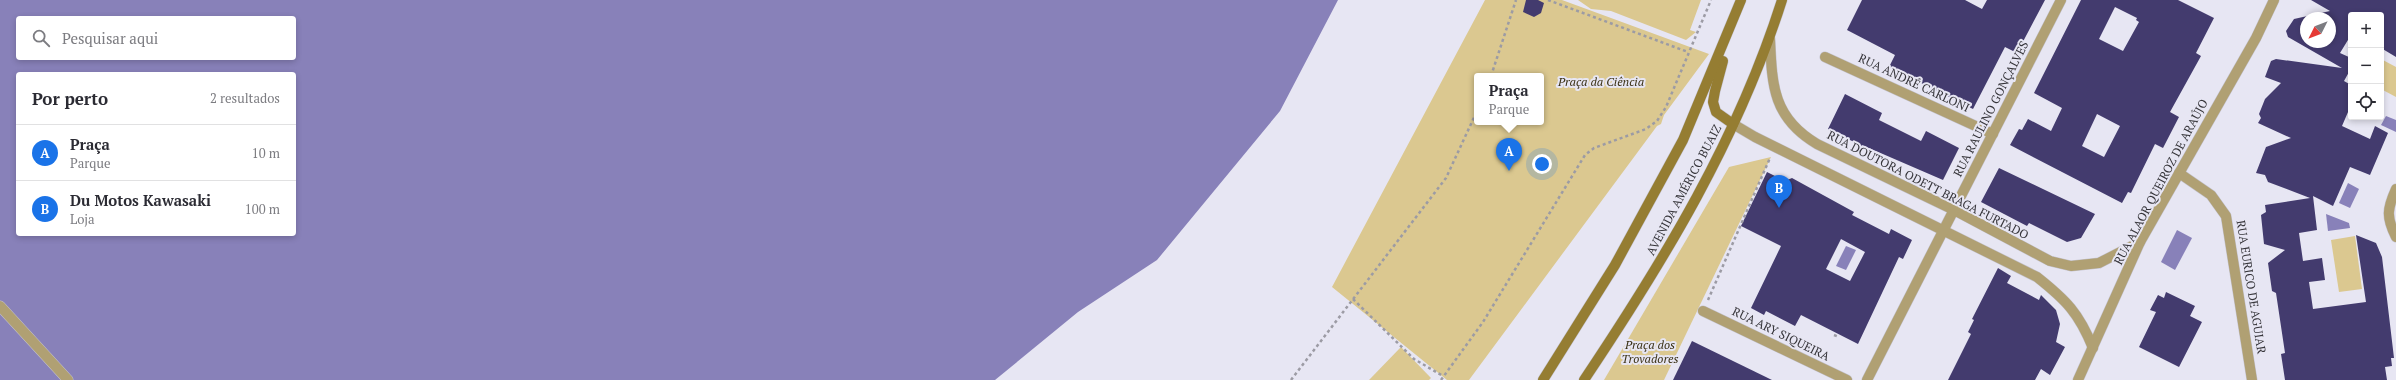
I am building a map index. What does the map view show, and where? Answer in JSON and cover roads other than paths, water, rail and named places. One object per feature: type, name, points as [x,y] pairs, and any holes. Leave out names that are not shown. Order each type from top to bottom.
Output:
[{"type":"main road","name":"AVENIDA AMÉRICO BUAIZ","points":[[1584,380],[1656,271],[1726,144],[1733,124],[1770,39],[1782,0]]},
{"type":"main road","name":"AVENIDA AMÉRICO BUAIZ","points":[[1543,380],[1615,265],[1683,140],[1741,1]]},
{"type":"main road","points":[[1733,124],[1716,112],[1713,102],[1741,1]]},
{"type":"street","name":"RUA RAULINO GONÇALVES","points":[[1867,380],[2061,0]]},
{"type":"street","name":"RUA ALAOR QUEIROZ DE ARAÚJO","points":[[2078,380],[2140,242],[2256,38],[2274,0]]},
{"type":"street","name":"RUA DOUTORA ODETT BRAGA FURTADO","points":[[1770,39],[1771,82],[1781,107],[1799,133],[1954,210],[2050,262],[2071,266],[2099,263],[2140,242]]},
{"type":"street","name":"RUA ANDRÉ CARLONI","points":[[1825,57],[1993,134]]},
{"type":"street","points":[[1733,124],[2037,277],[2066,300],[2084,326],[2093,348]]},
{"type":"street","name":"RUA EURICO DE AGUIAR","points":[[2179,173],[2211,195],[2226,216],[2252,380]]},
{"type":"street","points":[[2396,189],[2390,203],[2388,221],[2396,237]]},
{"type":"street","points":[[0,306],[68,380]]},
{"type":"street","name":"RUA ARY SIQUEIRA","points":[[1703,311],[1847,380]]},
{"type":"place","name":"Praça","points":[[1509,171]]},
{"type":"place","name":"Du Motos Kawasaki","points":[[1779,208]]},
{"type":"park label","name":"Praça da Ciência","points":[[1601,82]]},
{"type":"park label","name":"Praça dos Trovadores","points":[[1650,352]]}]
